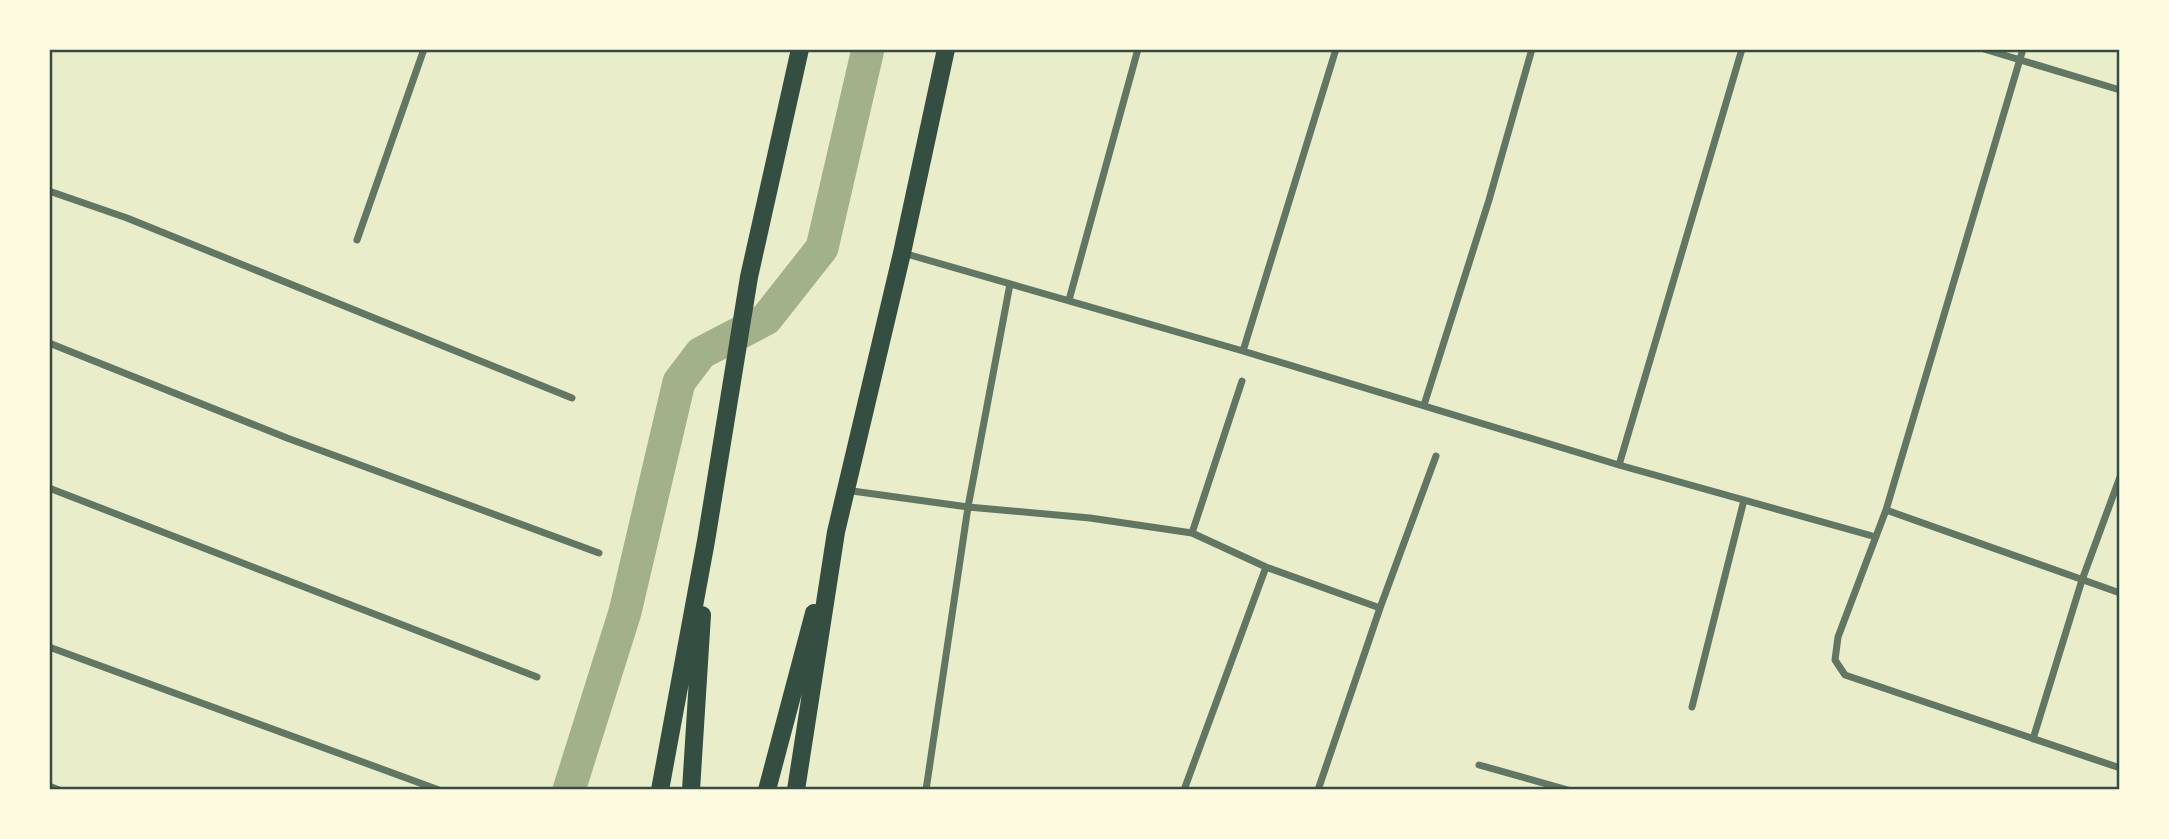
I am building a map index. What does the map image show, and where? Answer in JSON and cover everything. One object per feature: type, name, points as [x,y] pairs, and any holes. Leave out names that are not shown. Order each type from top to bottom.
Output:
[{"type":"main road","points":[[660,790],[706,541],[749,277],[800,49]]},
{"type":"main road","points":[[796,790],[844,490],[902,253],[946,49]]},
{"type":"main road","points":[[767,790],[836,532]]},
{"type":"main road","points":[[691,790],[706,541]]},
{"type":"street","points":[[357,240],[424,49]]},
{"type":"street","points":[[1069,300],[1138,49]]},
{"type":"street","points":[[1243,351],[1336,49]]},
{"type":"street","points":[[1424,405],[1489,200],[1532,49]]},
{"type":"street","points":[[1619,465],[1742,49]]},
{"type":"street","points":[[1984,49],[2120,90]]},
{"type":"street","points":[[2023,49],[1886,510],[1838,637],[1835,660],[1844,675],[2120,768]]},
{"type":"street","points":[[49,191],[127,218],[572,398]]},
{"type":"street","points":[[902,253],[1243,351],[1619,465],[1877,537]]},
{"type":"street","points":[[926,790],[968,507],[1010,284]]},
{"type":"street","points":[[49,343],[287,438],[600,553]]},
{"type":"street","points":[[1192,533],[1242,381]]},
{"type":"street","points":[[1318,790],[1380,608],[1436,456]]},
{"type":"street","points":[[2033,738],[2082,580],[2120,477]]},
{"type":"street","points":[[49,488],[537,677]]},
{"type":"street","points":[[844,490],[968,507],[1090,518],[1192,533],[1266,567],[1380,608]]},
{"type":"street","points":[[1692,707],[1744,500]]},
{"type":"street","points":[[1886,510],[2120,593]]},
{"type":"street","points":[[1184,790],[1266,567]]},
{"type":"street","points":[[49,647],[439,790]]},
{"type":"street","points":[[1479,765],[1568,790]]},
{"type":"street","points":[[49,786],[59,790]]},
{"type":"waterway","points":[[569,790],[625,612],[679,382],[701,353],[766,319],[822,248],[868,49]]}]
